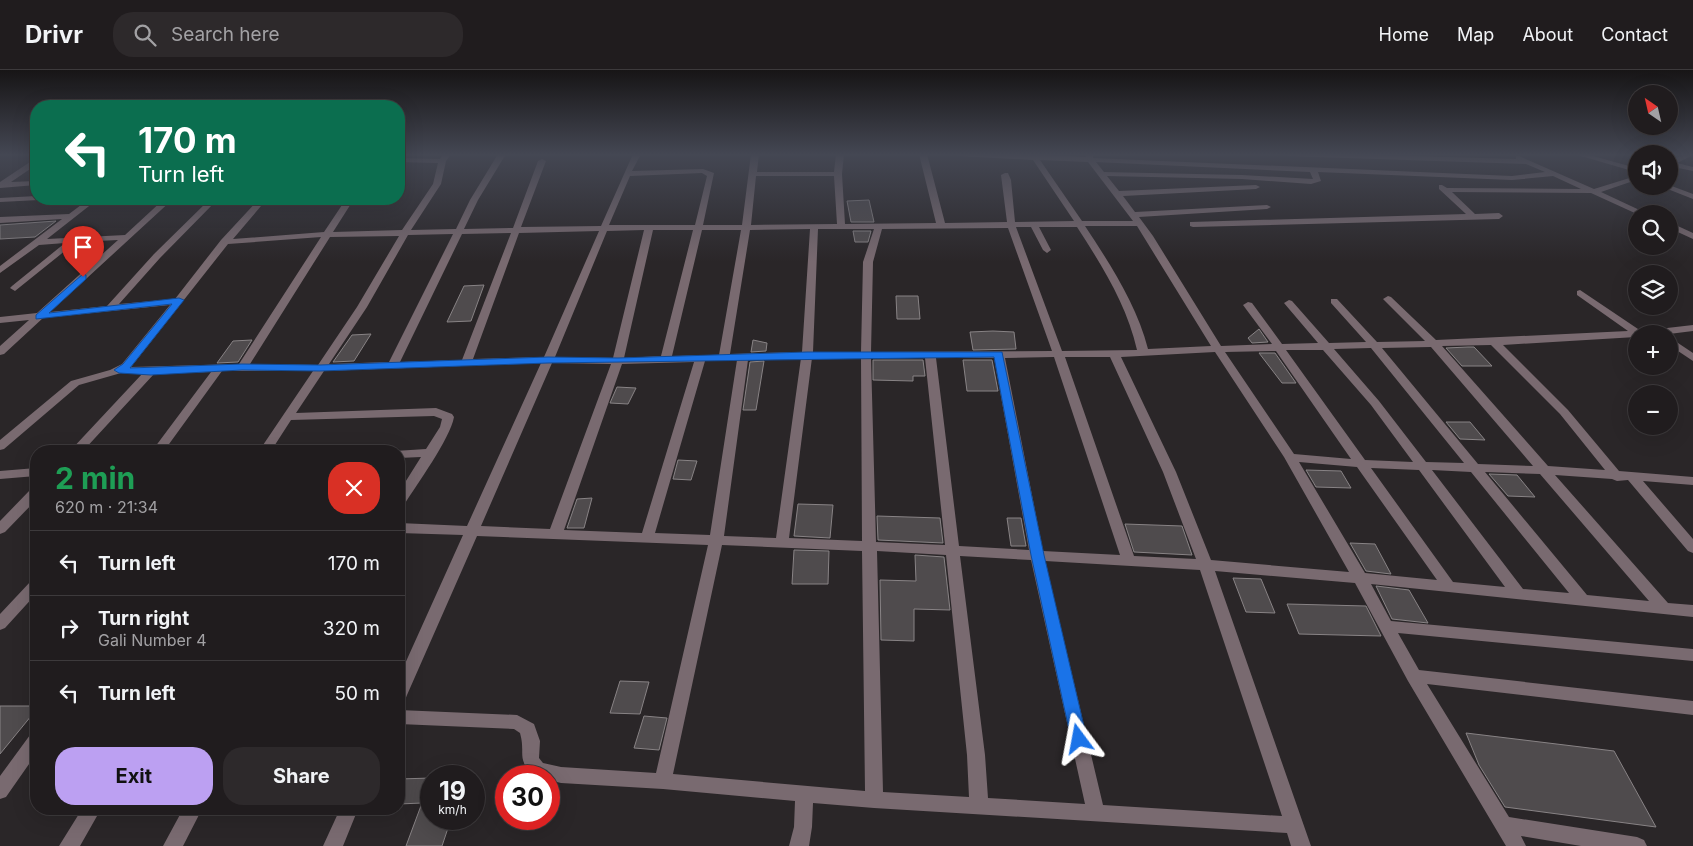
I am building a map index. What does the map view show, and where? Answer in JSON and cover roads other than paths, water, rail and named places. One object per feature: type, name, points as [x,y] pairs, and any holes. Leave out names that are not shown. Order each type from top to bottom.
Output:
[{"type":"street","points":[[269,445],[290,417],[320,368],[332,354],[418,211],[433,190]]},
{"type":"street","points":[[393,366],[458,231],[480,190]]},
{"type":"street","points":[[466,363],[531,190]]},
{"type":"street","points":[[405,681],[548,360],[620,190]]},
{"type":"street","points":[[666,360],[706,190]]},
{"type":"street","points":[[724,358],[746,228],[750,190]]},
{"type":"street","points":[[839,190],[841,227]]},
{"type":"street","points":[[932,190],[941,226]]},
{"type":"street","points":[[1008,190],[1010,225],[1058,354],[1128,560],[1126,560]]},
{"type":"street","points":[[1057,190],[1100,254],[1127,306],[1139,334],[1143,352]]},
{"type":"street","points":[[1114,190],[1149,236],[1218,349],[1290,457],[1414,676],[1516,846]]},
{"type":"street","points":[[1117,194],[1192,190]]},
{"type":"street","points":[[1445,190],[1472,216]]},
{"type":"street","points":[[1477,190],[1595,191],[1628,206]]},
{"type":"street","points":[[1678,191],[1693,197]]},
{"type":"street","points":[[0,200],[30,198]]},
{"type":"street","points":[[0,270],[86,205]]},
{"type":"street","points":[[0,352],[162,205]]},
{"type":"street","points":[[110,308],[157,256],[208,205]]},
{"type":"street","points":[[0,446],[82,379],[119,370],[126,366],[224,242],[258,205]]},
{"type":"street","points":[[242,367],[346,205]]},
{"type":"street","points":[[224,242],[326,234],[407,232],[605,228],[1080,224],[1268,207]]},
{"type":"street","points":[[0,220],[70,216]]},
{"type":"street","points":[[1193,224],[1499,216]]},
{"type":"street","points":[[1034,224],[1047,250]]},
{"type":"street","points":[[874,800],[866,355],[868,262],[879,226]]},
{"type":"street","points":[[782,542],[807,355],[814,227]]},
{"type":"street","points":[[555,535],[618,361],[649,228]]},
{"type":"street","points":[[1678,229],[1693,236]]},
{"type":"street","points":[[37,242],[127,237]]},
{"type":"street","points":[[15,288],[74,240]]},
{"type":"street","points":[[0,259],[16,258]]},
{"type":"street","points":[[1580,293],[1628,328]]},
{"type":"street","points":[[1388,299],[1434,344],[1663,607]]},
{"type":"street","points":[[0,320],[179,300]]},
{"type":"street","points":[[1334,301],[1374,346],[1584,600]]},
{"type":"street","points":[[1289,303],[1328,347],[1423,465],[1518,592]]},
{"type":"street","points":[[1248,306],[1280,347],[1314,399],[1449,586]]},
{"type":"street","points":[[1678,330],[1693,328]]},
{"type":"street","points":[[119,370],[151,372],[242,367],[320,368],[548,360],[618,361],[807,355],[1114,354],[1280,347],[1494,342],[1628,335]]},
{"type":"street","points":[[1494,342],[1564,412],[1617,477]]},
{"type":"street","points":[[1678,347],[1693,358]]},
{"type":"street","points":[[930,354],[954,550],[976,755],[979,806]]},
{"type":"street","points":[[998,354],[1037,555],[1096,813]]},
{"type":"street","points":[[1114,354],[1142,407],[1206,565],[1301,846]]},
{"type":"street","points":[[663,781],[716,540],[743,357]]},
{"type":"street","points":[[647,538],[700,359]]},
{"type":"street","points":[[162,445],[218,368]]},
{"type":"street","points":[[82,445],[151,372]]},
{"type":"street","points":[[290,417],[436,412],[448,417],[446,427],[430,453],[405,485]]},
{"type":"street","points":[[405,454],[430,453]]},
{"type":"street","points":[[1290,457],[1362,464],[1545,470],[1617,477],[1693,481]]},
{"type":"street","points":[[0,475],[30,472]]},
{"type":"street","points":[[1633,478],[1693,548]]},
{"type":"street","points":[[0,529],[30,498]]},
{"type":"street","points":[[405,528],[870,546],[1206,565],[1518,592],[1693,610]]},
{"type":"street","points":[[0,624],[30,592]]},
{"type":"street","points":[[1387,626],[1693,655]]},
{"type":"street","points":[[1414,676],[1693,708]]},
{"type":"street","points":[[405,718],[517,722],[528,729],[531,742],[530,760],[538,770],[561,775],[663,781],[874,800],[1294,824]]},
{"type":"street","points":[[0,791],[30,755]]},
{"type":"street","points":[[799,846],[803,827],[804,794]]},
{"type":"street","points":[[69,846],[88,815]]},
{"type":"street","points":[[173,846],[191,815]]},
{"type":"street","points":[[333,846],[346,815]]},
{"type":"street","points":[[1504,825],[1637,846]]}]
